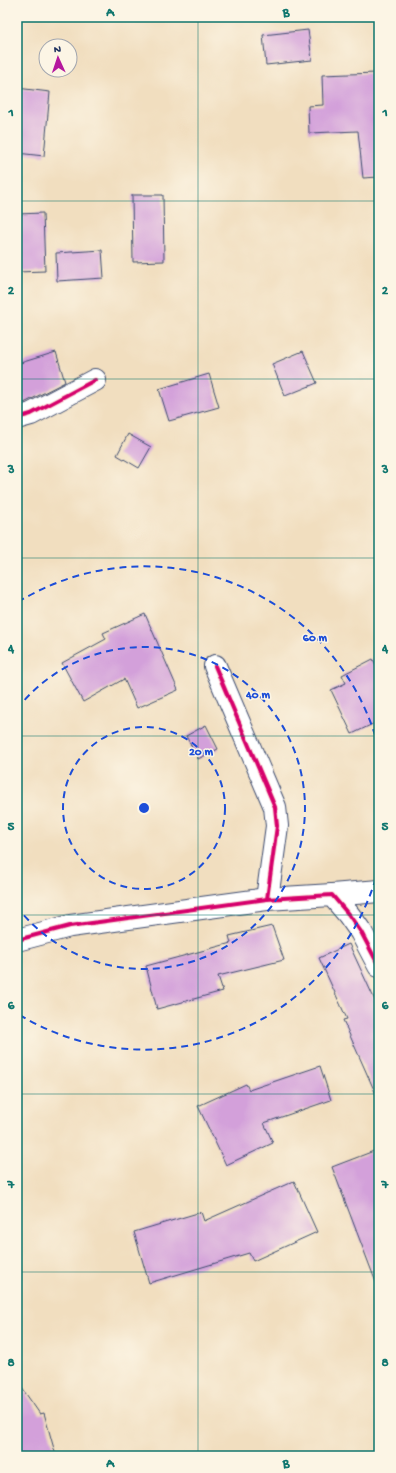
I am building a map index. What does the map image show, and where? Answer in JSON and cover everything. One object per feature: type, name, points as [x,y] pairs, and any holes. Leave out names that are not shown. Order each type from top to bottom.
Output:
[{"type":"street","points":[[17,418],[31,414],[96,380]]},
{"type":"street","points":[[215,666],[275,808],[277,826],[267,899]]},
{"type":"street","points":[[17,940],[70,926],[267,899],[379,891]]},
{"type":"street","points":[[332,895],[361,932],[379,966]]},
{"type":"building","points":[[308,30],[312,60],[266,65],[263,35]]},
{"type":"building","points":[[376,73],[379,177],[363,178],[358,131],[309,133],[308,106],[323,105],[322,75]]},
{"type":"building","points":[[17,88],[50,92],[44,156],[17,153]]},
{"type":"building","points":[[132,195],[163,195],[164,261],[133,262]]},
{"type":"building","points":[[43,213],[45,271],[17,272],[17,214]]},
{"type":"building","points":[[102,250],[104,278],[57,281],[56,253]]},
{"type":"building","points":[[303,351],[317,383],[285,396],[272,364]]},
{"type":"building","points":[[56,352],[65,382],[17,405],[17,364]]},
{"type":"building","points":[[209,374],[219,407],[169,421],[159,389]]},
{"type":"building","points":[[128,434],[151,447],[139,468],[117,455]]},
{"type":"building","points":[[145,614],[178,690],[137,708],[124,679],[83,702],[62,663],[106,639],[103,633]]},
{"type":"building","points":[[373,659],[379,671],[379,721],[352,734],[331,690],[346,683],[342,675]]},
{"type":"building","points":[[206,725],[218,749],[198,759],[186,736]]},
{"type":"building","points":[[272,926],[284,960],[218,976],[223,991],[157,1009],[146,966],[231,943],[229,936]]},
{"type":"building","points":[[349,944],[379,1009],[379,1101],[343,1020],[347,1019],[319,958]]},
{"type":"building","points":[[320,1066],[331,1100],[264,1123],[273,1143],[226,1165],[198,1106],[246,1084],[249,1090]]},
{"type":"building","points":[[379,1149],[379,1285],[377,1285],[332,1167]]},
{"type":"building","points":[[294,1181],[317,1232],[253,1261],[249,1253],[149,1283],[134,1232],[201,1212],[204,1221]]},
{"type":"building","points":[[17,1381],[40,1414],[44,1413],[56,1456],[17,1456]]},
{"type":"cycle path","points":[[17,418],[31,414],[95,380]]},
{"type":"cycle path","points":[[215,666],[275,807],[277,826],[267,899]]},
{"type":"cycle path","points":[[17,940],[70,926],[267,899],[332,895],[361,932],[379,966]]}]
